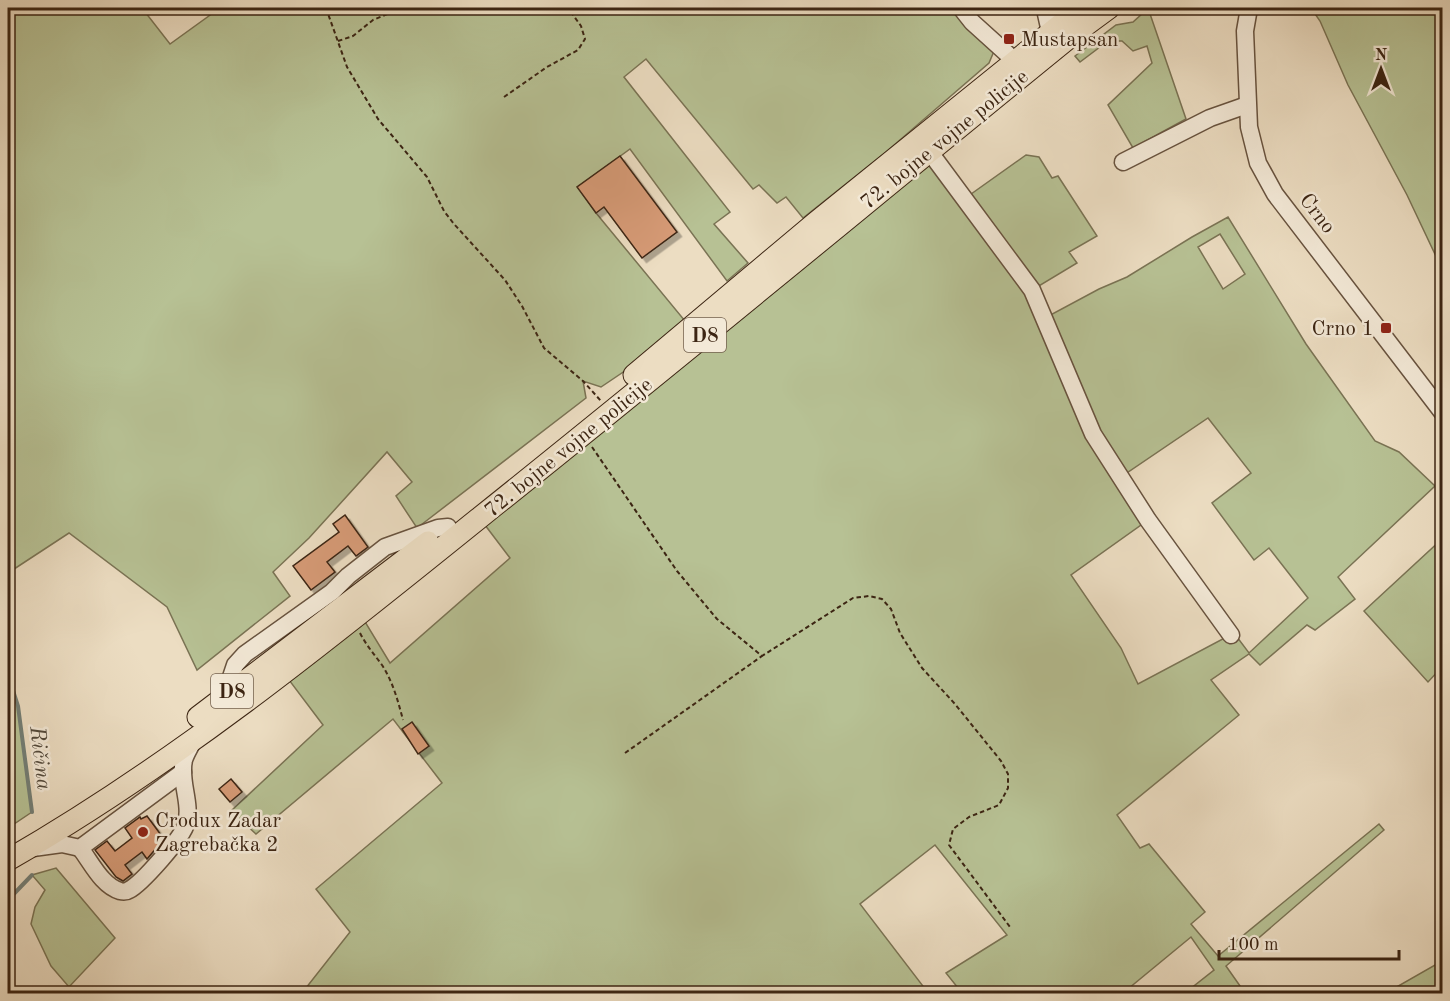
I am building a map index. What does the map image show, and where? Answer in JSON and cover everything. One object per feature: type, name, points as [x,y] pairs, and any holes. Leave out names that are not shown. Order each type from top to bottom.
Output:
[{"type":"main road","name":"72. bojne vojne policije","points":[[8,860],[17,847],[224,698],[448,527],[602,402],[806,230],[1014,60],[1082,8]]},
{"type":"main road","name":"72. bojne vojne policije","points":[[17,847],[123,787],[299,662],[583,435],[1071,36],[1109,8]]},
{"type":"street","points":[[961,8],[972,22],[1014,60]]},
{"type":"street","points":[[1050,32],[1046,14],[1054,8]]},
{"type":"street","name":"Crno","points":[[1249,8],[1245,31],[1249,127],[1258,163],[1275,194],[1443,412]]},
{"type":"street","points":[[1123,162],[1210,118],[1248,105]]},
{"type":"street","points":[[929,151],[1032,290],[1094,434],[1148,520],[1231,635]]},
{"type":"street","points":[[17,847],[62,844],[80,848],[101,877],[111,886],[124,892],[129,891],[175,843],[186,827],[188,816],[184,761],[195,737]]},
{"type":"street","points":[[80,848],[183,772]]},
{"type":"path","points":[[326,8],[347,67],[378,119],[428,177],[444,211],[505,280],[522,306],[544,348],[583,381],[602,402]]},
{"type":"path","points":[[338,41],[353,36],[373,20],[402,8]]},
{"type":"path","points":[[504,97],[547,67],[578,50],[585,39],[581,26],[568,8]]},
{"type":"path","points":[[583,435],[677,571],[717,619],[762,656]]},
{"type":"path","points":[[625,753],[762,656],[853,598],[869,596],[882,599],[891,609],[900,633],[922,668],[955,704],[1001,761],[1008,774],[1008,788],[999,805],[969,817],[953,829],[949,845],[1010,927]]},
{"type":"path","points":[[353,620],[393,687],[403,720]]},
{"type":"green space","points":[[8,8],[142,8],[170,44],[220,8],[961,8],[997,44],[989,63],[886,152],[803,218],[786,197],[777,203],[759,185],[753,189],[646,59],[624,77],[730,212],[714,224],[748,263],[727,281],[630,149],[578,187],[596,213],[690,327],[601,387],[583,381],[586,398],[417,528],[396,496],[412,482],[387,452],[309,538],[273,572],[290,596],[197,670],[167,607],[69,533],[8,573]]},
{"type":"green space","points":[[1145,8],[1148,8],[1186,119],[1133,148],[1108,105],[1152,63],[1147,46],[1133,51],[1122,41],[1108,41],[1080,62],[1075,56],[1116,25],[1133,22],[1144,12]]},
{"type":"green space","points":[[1311,8],[1442,8],[1442,269],[1407,195],[1348,85],[1320,21]]},
{"type":"green space","points":[[1026,155],[1039,157],[1052,178],[1058,176],[1097,236],[1069,252],[1077,263],[1032,290],[1045,318],[1127,277],[1228,217],[1306,344],[1375,441],[1399,452],[1435,486],[1338,577],[1355,599],[1315,630],[1307,625],[1260,665],[1249,654],[1211,680],[1239,715],[1117,815],[1140,848],[1149,844],[1205,912],[1191,924],[1218,956],[1379,824],[1384,830],[1226,966],[1245,993],[1185,993],[1214,970],[1191,937],[1123,993],[1098,993],[1095,990],[1091,994],[962,993],[946,973],[1007,935],[935,845],[860,904],[926,990],[922,993],[302,993],[350,932],[316,889],[442,783],[393,719],[256,834],[231,811],[323,725],[289,680],[364,620],[390,663],[510,558],[485,525],[933,156],[964,199]],"holes":[[[1220,234],[1245,274],[1223,289],[1198,247]],[[1208,418],[1251,473],[1212,503],[1254,560],[1269,548],[1308,598],[1249,653],[1234,633],[1138,684],[1121,648],[1071,575],[1148,520],[1121,477]]]},
{"type":"green space","points":[[1442,539],[1442,667],[1428,682],[1364,611]]},
{"type":"green space","points":[[8,675],[18,706],[32,812],[8,828]]},
{"type":"green space","points":[[56,868],[115,938],[69,987],[51,966],[31,924],[35,907],[45,890],[32,875]]},
{"type":"green space","points":[[1442,961],[1442,993],[1386,993]]},
{"type":"building","points":[[620,156],[677,232],[642,258],[604,207],[596,213],[577,187]]},
{"type":"building","points":[[345,515],[368,547],[356,556],[348,546],[327,562],[335,572],[311,590],[293,566],[339,532],[333,524]]},
{"type":"building","points":[[412,722],[429,746],[418,754],[402,729]]},
{"type":"building","points":[[231,779],[242,792],[230,802],[219,789]]},
{"type":"building","points":[[147,816],[164,839],[147,859],[142,852],[125,865],[132,874],[123,881],[116,877],[95,850],[107,841],[115,851],[132,838],[125,828],[140,817],[141,819]]},
{"type":"waterway","name":"Ričina","points":[[8,675],[18,706],[32,812]]},
{"type":"waterway","points":[[8,900],[32,875]]},
{"type":"place","name":"Mustapsan","points":[[1009,39]]},
{"type":"place","name":"Crno 1","points":[[1386,328]]},
{"type":"place","name":"Crodux Zadar Zagrebačka 2","points":[[143,832]]}]
